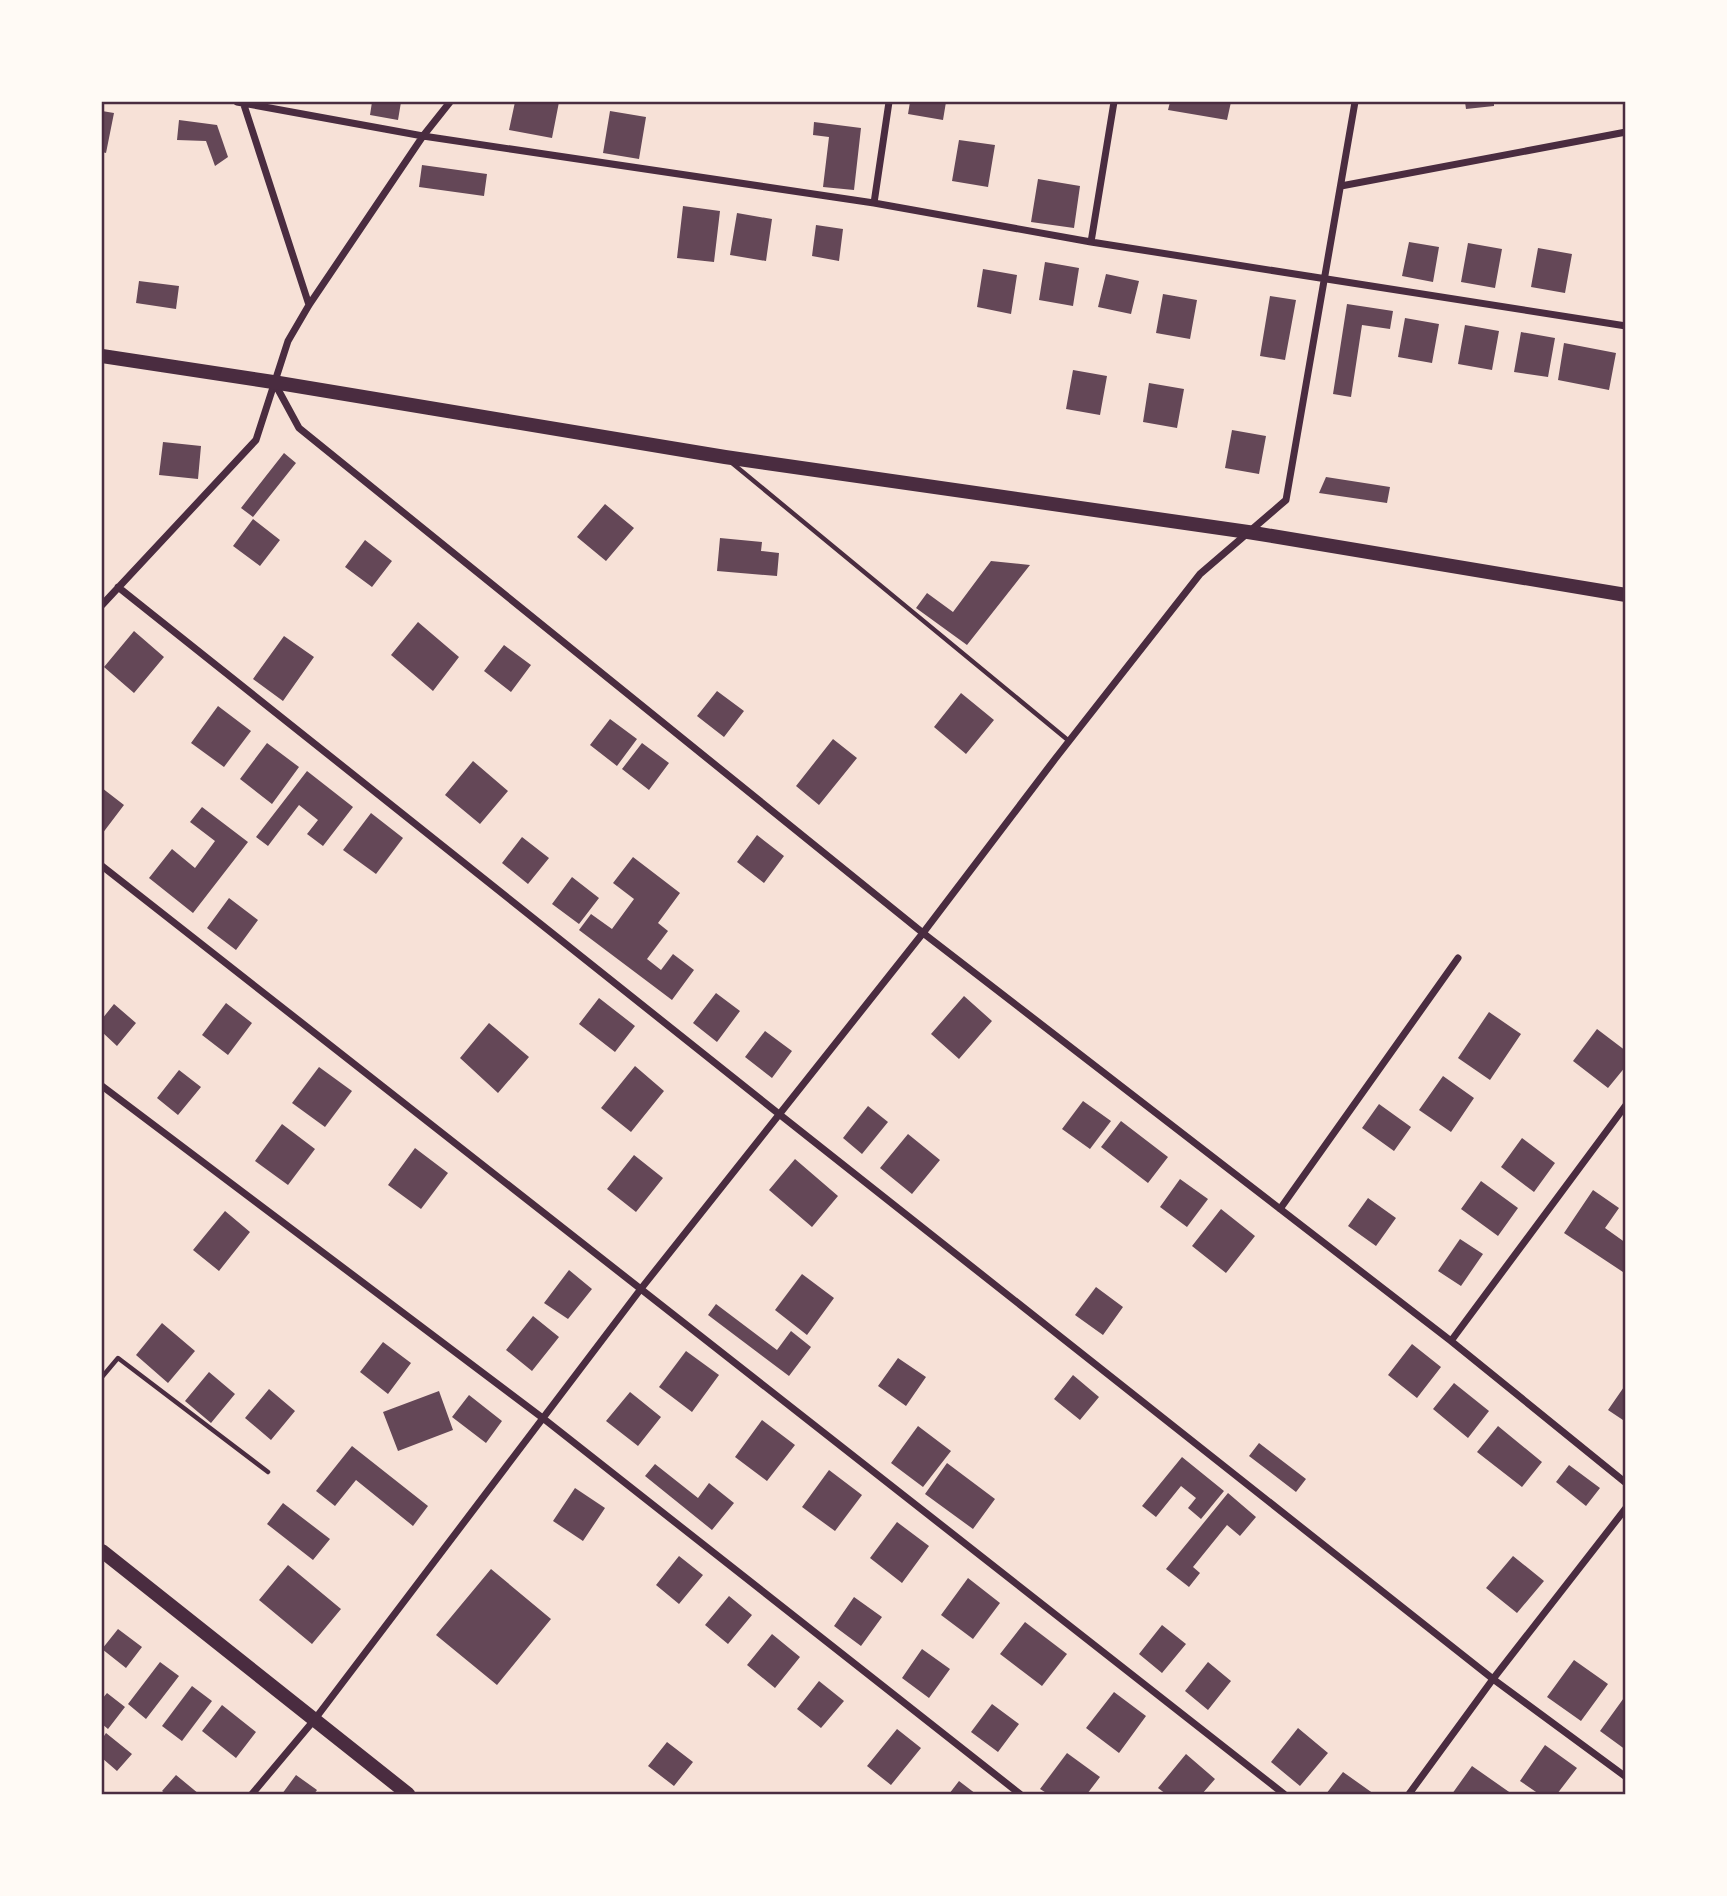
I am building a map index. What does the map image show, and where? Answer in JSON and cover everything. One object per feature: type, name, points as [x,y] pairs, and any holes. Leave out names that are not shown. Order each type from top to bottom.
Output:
[{"type":"main road","points":[[102,356],[725,457],[1248,531],[1626,595]]},
{"type":"main road","points":[[102,1551],[408,1794]]},
{"type":"street","points":[[237,102],[423,136],[874,203],[1091,242],[1626,326]]},
{"type":"street","points":[[243,102],[309,305]]},
{"type":"street","points":[[102,605],[256,440],[288,341],[309,305],[423,136],[450,102]]},
{"type":"street","points":[[874,203],[889,102]]},
{"type":"street","points":[[1091,242],[1114,102]]},
{"type":"street","points":[[252,1794],[315,1719],[640,1290],[923,933],[1200,574],[1286,500],[1355,102]]},
{"type":"street","points":[[1341,186],[1626,132]]},
{"type":"street","points":[[273,382],[299,428],[923,933],[1451,1341],[1626,1483]]},
{"type":"street","points":[[118,587],[1493,1679],[1626,1777]]},
{"type":"street","points":[[102,866],[1284,1794]]},
{"type":"street","points":[[1280,1209],[1458,958]]},
{"type":"street","points":[[102,1086],[544,1419],[1020,1794]]},
{"type":"street","points":[[1451,1341],[1626,1105]]},
{"type":"street","points":[[1409,1794],[1493,1679],[1626,1508]]},
{"type":"lane","points":[[725,457],[1069,741]]},
{"type":"lane","points":[[102,1377],[118,1357],[268,1472]]},
{"type":"building","points":[[372,102],[401,102],[398,120],[370,115]]},
{"type":"building","points":[[515,102],[559,102],[552,138],[509,130]]},
{"type":"building","points":[[910,102],[946,102],[943,120],[908,114]]},
{"type":"building","points":[[1170,102],[1231,102],[1227,120],[1168,110]]},
{"type":"building","points":[[1465,102],[1494,102],[1494,106],[1466,109]]},
{"type":"building","points":[[102,111],[114,113],[106,153],[102,152]]},
{"type":"building","points":[[610,111],[646,117],[639,159],[603,153]]},
{"type":"building","points":[[179,120],[217,125],[228,157],[215,166],[206,141],[177,140]]},
{"type":"building","points":[[814,122],[861,128],[854,190],[823,187],[829,137],[813,135]]},
{"type":"building","points":[[959,140],[995,145],[988,187],[952,181]]},
{"type":"building","points":[[422,165],[487,174],[484,196],[419,187]]},
{"type":"building","points":[[1038,179],[1080,186],[1074,228],[1031,222]]},
{"type":"building","points":[[683,206],[720,211],[714,262],[677,258]]},
{"type":"building","points":[[737,213],[772,219],[766,261],[730,255]]},
{"type":"building","points":[[816,225],[843,229],[839,261],[812,256]]},
{"type":"building","points":[[1409,242],[1439,247],[1433,282],[1402,276]]},
{"type":"building","points":[[1468,243],[1502,249],[1495,288],[1461,282]]},
{"type":"building","points":[[1538,248],[1572,254],[1565,293],[1531,287]]},
{"type":"building","points":[[1045,262],[1079,268],[1073,306],[1039,300]]},
{"type":"building","points":[[983,269],[1017,275],[1011,314],[977,307]]},
{"type":"building","points":[[1106,274],[1139,281],[1131,314],[1098,307]]},
{"type":"building","points":[[139,281],[179,286],[176,309],[136,303]]},
{"type":"building","points":[[1163,294],[1197,300],[1190,339],[1156,333]]},
{"type":"building","points":[[1270,296],[1296,300],[1285,360],[1260,356]]},
{"type":"building","points":[[1347,304],[1393,311],[1390,329],[1362,325],[1351,397],[1333,394]]},
{"type":"building","points":[[1405,318],[1439,324],[1432,363],[1398,357]]},
{"type":"building","points":[[1465,325],[1499,331],[1492,370],[1458,364]]},
{"type":"building","points":[[1521,332],[1555,338],[1548,377],[1514,372]]},
{"type":"building","points":[[1564,343],[1616,353],[1609,390],[1558,380]]},
{"type":"building","points":[[1073,370],[1107,376],[1100,415],[1066,409]]},
{"type":"building","points":[[1149,383],[1184,389],[1177,428],[1143,422]]},
{"type":"building","points":[[1232,430],[1266,436],[1259,474],[1225,468]]},
{"type":"building","points":[[163,442],[201,446],[198,479],[159,475]]},
{"type":"building","points":[[284,453],[296,463],[253,517],[241,508]]},
{"type":"building","points":[[1326,477],[1390,487],[1387,503],[1319,493]]},
{"type":"building","points":[[605,504],[634,528],[606,561],[577,537]]},
{"type":"building","points":[[253,519],[280,540],[260,566],[233,546]]},
{"type":"building","points":[[720,538],[762,542],[761,551],[779,553],[777,576],[717,571]]},
{"type":"building","points":[[365,540],[392,561],[372,587],[345,567]]},
{"type":"building","points":[[991,561],[1030,565],[967,645],[916,608],[927,593],[953,612]]},
{"type":"building","points":[[418,622],[459,657],[433,691],[391,655]]},
{"type":"building","points":[[134,631],[164,657],[134,693],[104,667]]},
{"type":"building","points":[[284,636],[314,657],[283,701],[253,679]]},
{"type":"building","points":[[504,645],[531,665],[511,692],[484,671]]},
{"type":"building","points":[[717,691],[744,711],[724,737],[697,716]]},
{"type":"building","points":[[961,693],[994,720],[966,754],[934,727]]},
{"type":"building","points":[[218,706],[251,731],[224,767],[191,743]]},
{"type":"building","points":[[610,719],[637,739],[617,766],[590,745]]},
{"type":"building","points":[[833,739],[857,758],[819,805],[796,786]]},
{"type":"building","points":[[267,743],[299,767],[272,804],[240,779]]},
{"type":"building","points":[[642,743],[669,763],[649,790],[622,769]]},
{"type":"building","points":[[473,761],[508,791],[480,824],[445,795]]},
{"type":"building","points":[[307,771],[353,807],[323,846],[307,834],[318,820],[299,805],[268,846],[256,837]]},
{"type":"building","points":[[102,788],[124,805],[102,834]]},
{"type":"building","points":[[202,807],[248,842],[193,913],[149,878],[172,849],[195,868],[215,841],[190,822]]},
{"type":"building","points":[[371,813],[403,838],[376,874],[343,850]]},
{"type":"building","points":[[757,835],[784,856],[764,883],[737,862]]},
{"type":"building","points":[[522,837],[549,858],[528,884],[502,863]]},
{"type":"building","points":[[633,857],[680,893],[658,923],[668,931],[647,959],[661,970],[673,954],[694,970],[672,1000],[579,930],[591,914],[612,929],[634,899],[613,883]]},
{"type":"building","points":[[572,877],[599,898],[579,924],[552,904]]},
{"type":"building","points":[[229,898],[258,920],[236,950],[207,928]]},
{"type":"building","points":[[716,993],[740,1011],[717,1042],[693,1023]]},
{"type":"building","points":[[964,996],[992,1021],[959,1059],[931,1034]]},
{"type":"building","points":[[599,998],[635,1026],[615,1052],[579,1024]]},
{"type":"building","points":[[226,1003],[252,1023],[228,1055],[202,1035]]},
{"type":"building","points":[[114,1004],[136,1023],[117,1046],[102,1032],[102,1019]]},
{"type":"building","points":[[1489,1012],[1521,1034],[1490,1080],[1458,1058]]},
{"type":"building","points":[[489,1023],[529,1057],[498,1093],[460,1058]]},
{"type":"building","points":[[1597,1029],[1626,1051],[1626,1066],[1608,1088],[1573,1061]]},
{"type":"building","points":[[765,1031],[792,1051],[772,1078],[745,1057]]},
{"type":"building","points":[[635,1066],[664,1091],[631,1132],[601,1108]]},
{"type":"building","points":[[319,1067],[352,1091],[325,1127],[292,1103]]},
{"type":"building","points":[[179,1070],[201,1087],[178,1115],[157,1098]]},
{"type":"building","points":[[1443,1076],[1474,1098],[1451,1132],[1419,1110]]},
{"type":"building","points":[[1083,1101],[1111,1121],[1090,1149],[1062,1129]]},
{"type":"building","points":[[1379,1104],[1411,1127],[1394,1151],[1362,1128]]},
{"type":"building","points":[[868,1106],[888,1122],[862,1154],[843,1138]]},
{"type":"building","points":[[1121,1121],[1168,1157],[1148,1183],[1101,1147]]},
{"type":"building","points":[[282,1124],[315,1149],[288,1185],[255,1161]]},
{"type":"building","points":[[908,1134],[940,1160],[912,1194],[880,1168]]},
{"type":"building","points":[[1522,1138],[1555,1163],[1534,1192],[1501,1167]]},
{"type":"building","points":[[415,1148],[448,1173],[421,1209],[388,1185]]},
{"type":"building","points":[[634,1155],[663,1178],[636,1212],[607,1189]]},
{"type":"building","points":[[795,1159],[838,1196],[812,1227],[769,1190]]},
{"type":"building","points":[[1180,1179],[1208,1199],[1187,1227],[1160,1207]]},
{"type":"building","points":[[1481,1181],[1518,1208],[1498,1236],[1461,1209]]},
{"type":"building","points":[[1593,1190],[1619,1208],[1605,1228],[1626,1243],[1626,1274],[1564,1233]]},
{"type":"building","points":[[1368,1198],[1396,1218],[1376,1246],[1348,1226]]},
{"type":"building","points":[[1221,1209],[1255,1236],[1226,1273],[1192,1246]]},
{"type":"building","points":[[225,1211],[250,1232],[219,1271],[193,1250]]},
{"type":"building","points":[[1460,1239],[1483,1254],[1461,1286],[1438,1271]]},
{"type":"building","points":[[569,1270],[592,1289],[568,1319],[544,1303]]},
{"type":"building","points":[[802,1274],[834,1298],[807,1335],[775,1310]]},
{"type":"building","points":[[1096,1287],[1123,1307],[1103,1335],[1075,1315]]},
{"type":"building","points":[[716,1304],[777,1350],[791,1331],[811,1347],[789,1376],[708,1315]]},
{"type":"building","points":[[533,1316],[559,1337],[532,1371],[506,1350]]},
{"type":"building","points":[[162,1323],[195,1351],[168,1383],[136,1355]]},
{"type":"building","points":[[383,1342],[411,1363],[388,1394],[360,1372]]},
{"type":"building","points":[[1412,1344],[1441,1367],[1417,1398],[1388,1375]]},
{"type":"building","points":[[686,1351],[719,1375],[692,1412],[659,1387]]},
{"type":"building","points":[[898,1358],[926,1377],[906,1406],[878,1386]]},
{"type":"building","points":[[209,1372],[235,1394],[211,1423],[185,1401]]},
{"type":"building","points":[[1073,1375],[1099,1397],[1080,1420],[1054,1399]]},
{"type":"building","points":[[1454,1383],[1489,1411],[1468,1438],[1433,1409]]},
{"type":"building","points":[[1626,1384],[1626,1422],[1608,1410]]},
{"type":"building","points":[[269,1389],[295,1411],[271,1440],[245,1418]]},
{"type":"building","points":[[439,1391],[453,1430],[398,1451],[383,1412]]},
{"type":"building","points":[[630,1392],[661,1417],[638,1446],[606,1421]]},
{"type":"building","points":[[469,1395],[502,1421],[486,1443],[452,1417]]},
{"type":"building","points":[[762,1420],[795,1445],[767,1481],[735,1457]]},
{"type":"building","points":[[918,1426],[951,1451],[923,1487],[891,1463]]},
{"type":"building","points":[[1498,1426],[1542,1462],[1522,1487],[1477,1452]]},
{"type":"building","points":[[1259,1443],[1306,1479],[1296,1492],[1249,1456]]},
{"type":"building","points":[[352,1446],[428,1506],[413,1526],[356,1480],[335,1506],[316,1491]]},
{"type":"building","points":[[1182,1457],[1224,1491],[1201,1519],[1188,1508],[1196,1498],[1181,1486],[1156,1517],[1142,1506]]},
{"type":"building","points":[[947,1463],[995,1499],[973,1529],[925,1494]]},
{"type":"building","points":[[655,1464],[698,1498],[709,1483],[734,1503],[712,1530],[645,1476]]},
{"type":"building","points":[[1569,1465],[1600,1488],[1586,1506],[1556,1482]]},
{"type":"building","points":[[829,1470],[862,1495],[835,1531],[802,1507]]},
{"type":"building","points":[[575,1488],[605,1508],[583,1541],[553,1521]]},
{"type":"building","points":[[1228,1493],[1256,1517],[1240,1536],[1227,1525],[1193,1567],[1200,1573],[1189,1587],[1166,1569]]},
{"type":"building","points":[[283,1503],[330,1539],[313,1560],[267,1524]]},
{"type":"building","points":[[897,1522],[929,1546],[902,1583],[870,1558]]},
{"type":"building","points":[[679,1556],[703,1575],[679,1604],[656,1585]]},
{"type":"building","points":[[1513,1556],[1544,1581],[1517,1613],[1486,1588]]},
{"type":"building","points":[[288,1565],[341,1609],[312,1644],[259,1600]]},
{"type":"building","points":[[491,1569],[551,1619],[497,1685],[436,1635]]},
{"type":"building","points":[[968,1578],[1000,1603],[973,1639],[941,1615]]},
{"type":"building","points":[[729,1596],[752,1615],[728,1644],[705,1625]]},
{"type":"building","points":[[854,1597],[882,1617],[861,1646],[834,1626]]},
{"type":"building","points":[[1025,1622],[1067,1654],[1042,1686],[1000,1654]]},
{"type":"building","points":[[1162,1625],[1186,1644],[1162,1673],[1139,1654]]},
{"type":"building","points":[[118,1629],[142,1647],[126,1668],[102,1649]]},
{"type":"building","points":[[772,1634],[800,1657],[775,1688],[747,1665]]},
{"type":"building","points":[[922,1649],[950,1669],[929,1698],[902,1678]]},
{"type":"building","points":[[1574,1660],[1608,1684],[1581,1721],[1547,1697]]},
{"type":"building","points":[[160,1662],[179,1676],[146,1719],[128,1704]]},
{"type":"building","points":[[1208,1662],[1231,1681],[1208,1710],[1185,1691]]},
{"type":"building","points":[[819,1681],[844,1701],[821,1728],[797,1709]]},
{"type":"building","points":[[192,1686],[212,1701],[182,1741],[162,1726]]},
{"type":"building","points":[[1114,1692],[1146,1716],[1119,1753],[1086,1728]]},
{"type":"building","points":[[107,1693],[125,1707],[108,1729],[102,1724],[102,1699]]},
{"type":"building","points":[[1626,1695],[1626,1750],[1600,1731]]},
{"type":"building","points":[[992,1704],[1019,1724],[998,1752],[971,1732]]},
{"type":"building","points":[[222,1705],[256,1732],[236,1758],[202,1731]]},
{"type":"building","points":[[1298,1728],[1328,1753],[1300,1786],[1271,1762]]},
{"type":"building","points":[[897,1729],[921,1748],[891,1785],[867,1766]]},
{"type":"building","points":[[106,1733],[132,1754],[117,1771],[102,1758],[102,1739]]},
{"type":"building","points":[[667,1742],[693,1762],[674,1786],[648,1766]]},
{"type":"building","points":[[1545,1745],[1577,1768],[1557,1794],[1539,1794],[1520,1781]]},
{"type":"building","points":[[1067,1753],[1100,1777],[1087,1794],[1048,1794],[1040,1789]]},
{"type":"building","points":[[1186,1754],[1215,1779],[1202,1794],[1166,1794],[1158,1788]]},
{"type":"building","points":[[1472,1766],[1512,1794],[1452,1794]]},
{"type":"building","points":[[1343,1772],[1374,1794],[1326,1794]]},
{"type":"building","points":[[176,1775],[199,1794],[166,1794],[162,1791]]},
{"type":"building","points":[[296,1775],[317,1790],[314,1794],[282,1794]]},
{"type":"building","points":[[959,1781],[976,1794],[949,1794]]}]
